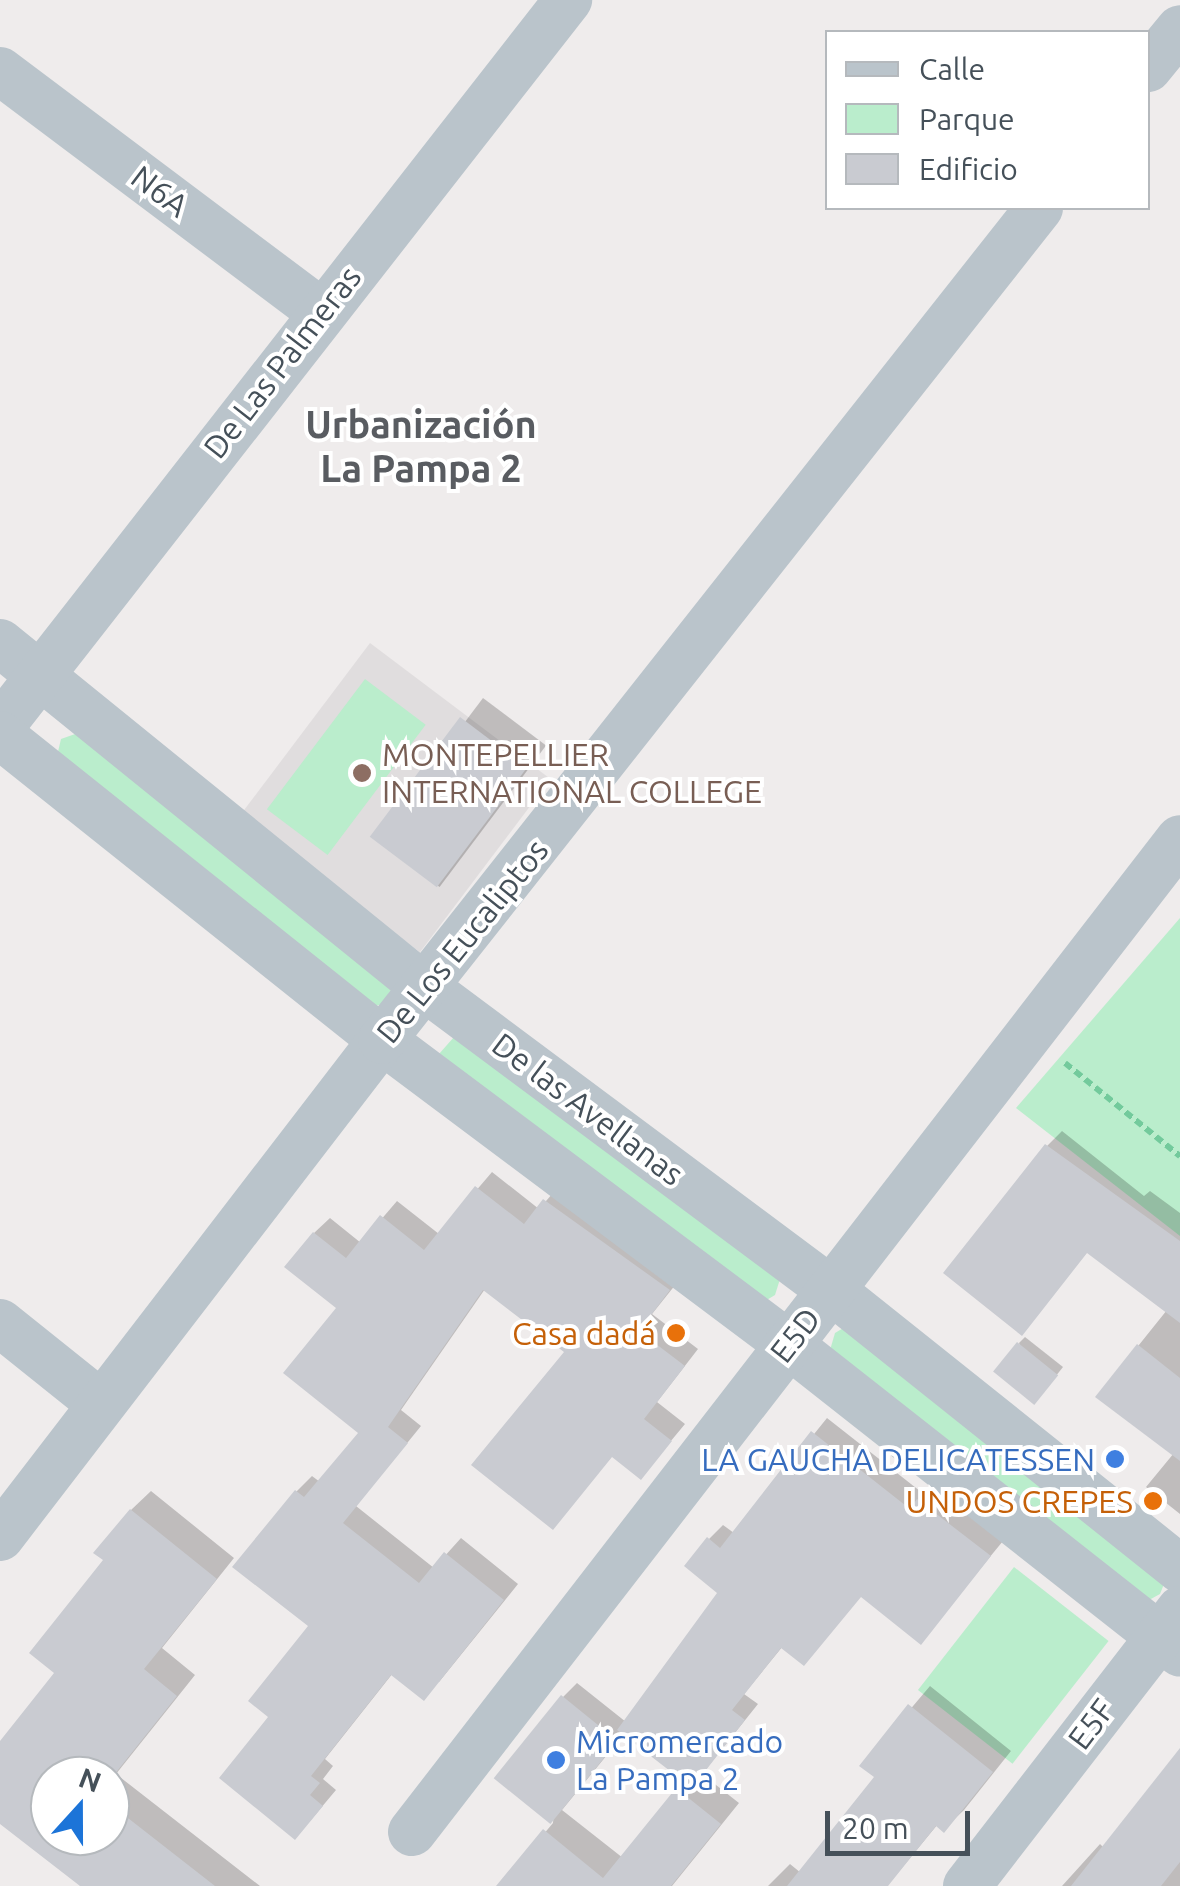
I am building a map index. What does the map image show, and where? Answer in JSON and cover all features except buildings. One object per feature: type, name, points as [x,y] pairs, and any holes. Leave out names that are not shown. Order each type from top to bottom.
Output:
[{"type":"street","name":"De Las Palmeras","points":[[0,727],[320,312],[568,0]]},
{"type":"street","points":[[1150,66],[1180,29]]},
{"type":"street","name":"N6A","points":[[0,71],[320,312]]},
{"type":"street","name":"De Los Eucaliptos","points":[[0,1537],[382,1040],[427,989],[1037,210]]},
{"type":"street","name":"De las Avellanas","points":[[0,643],[427,989],[831,1290],[1180,1569]]},
{"type":"street","points":[[0,735],[382,1040],[1173,1633]]},
{"type":"street","name":"E5D","points":[[412,1832],[1180,839]]},
{"type":"street","points":[[0,1324],[100,1403]]},
{"type":"street","name":"E5F","points":[[966,1886],[1173,1633]]},
{"type":"path","points":[[1028,1035],[1180,1156]]},
{"type":"shaded area","points":[[370,643],[550,779],[420,952],[239,816]]},
{"type":"green space","points":[[365,679],[426,725],[328,855],[267,809]]},
{"type":"green space","points":[[78,733],[391,990],[382,1004],[376,1006],[57,756],[61,739]]},
{"type":"green space","points":[[1180,918],[1180,1236],[1016,1108]]},
{"type":"green space","points":[[454,1037],[780,1279],[775,1295],[765,1301],[439,1054]]},
{"type":"green space","points":[[845,1327],[1164,1584],[1160,1594],[1149,1600],[830,1350],[835,1333]]},
{"type":"green space","points":[[1014,1567],[1109,1641],[1013,1764],[918,1690]]},
{"type":"place","name":"MONTEPELLIER INTERNATIONAL COLLEGE","points":[[362,773]]},
{"type":"place","name":"Casa dadá","points":[[676,1333]]},
{"type":"place","name":"LA GAUCHA DELICATESSEN","points":[[1115,1459]]},
{"type":"place","name":"UNDOS CREPES","points":[[1153,1501]]},
{"type":"place","name":"Micromercado La Pampa 2","points":[[556,1760]]},
{"type":"district","name":"Urbanización La Pampa 2","points":[[421,447]]}]
